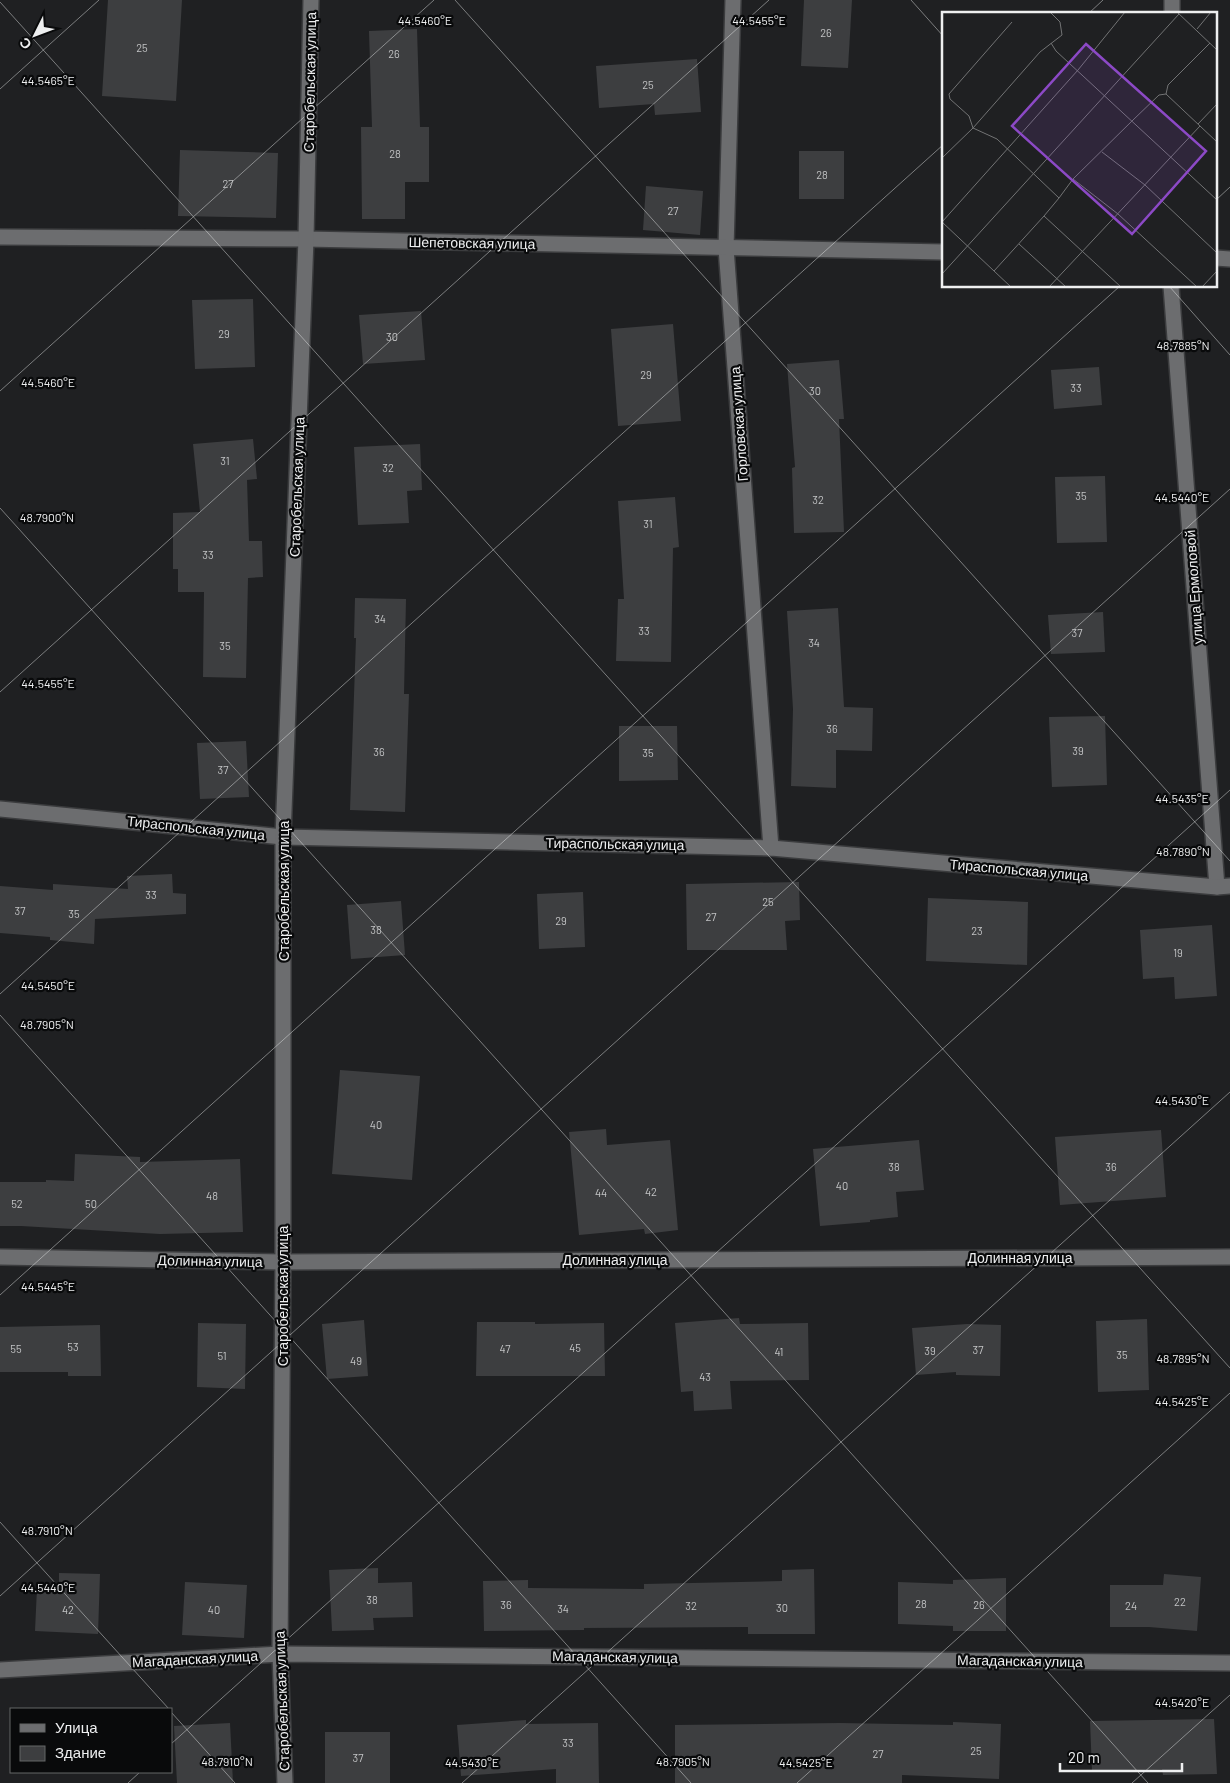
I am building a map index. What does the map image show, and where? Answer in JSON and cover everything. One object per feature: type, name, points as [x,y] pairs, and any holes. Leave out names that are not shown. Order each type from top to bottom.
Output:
[{"type":"street","name":"Старобельская улица","points":[[285,1783],[280,1654],[283,1262],[283,837],[306,239],[312,0]]},
{"type":"street","name":"Горловская улица","points":[[733,0],[726,248],[771,848]]},
{"type":"street","name":"Шепетовская улица","points":[[0,237],[306,239],[942,252]]},
{"type":"street","name":"улица Ермоловой","points":[[1171,288],[1223,886]]},
{"type":"street","name":"Тираспольская улица","points":[[0,809],[283,837],[771,848],[1223,886]]},
{"type":"street","name":"Долинная улица","points":[[0,1257],[283,1262],[1230,1257]]},
{"type":"street","name":"Магаданская улица","points":[[0,1670],[280,1654],[1230,1663]]},
{"type":"building","points":[[108,0],[182,0],[176,101],[102,96]]},
{"type":"building","points":[[804,0],[852,0],[848,68],[801,66]]},
{"type":"building","points":[[417,29],[420,127],[429,127],[429,182],[405,182],[405,219],[362,219],[361,127],[372,127],[369,31]]},
{"type":"building","points":[[697,59],[701,112],[655,115],[654,104],[599,108],[596,66]]},
{"type":"building","points":[[180,150],[278,153],[276,218],[178,216]]},
{"type":"building","points":[[799,151],[844,151],[844,199],[799,199]]},
{"type":"building","points":[[646,186],[703,191],[700,235],[643,230]]},
{"type":"building","points":[[253,299],[255,367],[195,369],[192,300]]},
{"type":"building","points":[[421,311],[425,360],[363,364],[359,315]]},
{"type":"building","points":[[673,324],[681,421],[618,426],[611,329]]},
{"type":"building","points":[[839,360],[844,419],[839,419],[844,532],[794,533],[792,468],[795,467],[787,364]]},
{"type":"building","points":[[1099,367],[1102,405],[1054,409],[1051,370]]},
{"type":"building","points":[[253,439],[257,479],[247,480],[249,541],[262,541],[263,577],[248,578],[246,678],[203,677],[204,592],[178,592],[178,569],[173,569],[173,513],[200,512],[193,444]]},
{"type":"building","points":[[420,444],[422,490],[407,491],[409,523],[358,525],[354,447]]},
{"type":"building","points":[[1105,476],[1107,542],[1057,543],[1055,477]]},
{"type":"building","points":[[675,497],[679,547],[673,548],[671,662],[616,661],[618,599],[624,599],[618,501]]},
{"type":"building","points":[[355,598],[406,599],[404,694],[409,694],[405,812],[350,810],[356,638],[354,638]]},
{"type":"building","points":[[838,608],[844,707],[873,708],[872,751],[836,750],[836,788],[791,786],[793,709],[787,611]]},
{"type":"building","points":[[1103,612],[1105,652],[1051,654],[1048,615]]},
{"type":"building","points":[[1105,716],[1107,785],[1052,787],[1049,717]]},
{"type":"building","points":[[619,726],[677,726],[678,780],[619,781]]},
{"type":"building","points":[[246,741],[249,797],[200,799],[197,743]]},
{"type":"building","points":[[172,874],[173,893],[186,894],[186,914],[95,919],[94,944],[50,940],[50,937],[0,933],[0,886],[53,890],[53,884],[128,889],[127,876]]},
{"type":"building","points":[[799,882],[800,920],[785,921],[787,950],[687,950],[686,884]]},
{"type":"building","points":[[583,892],[585,947],[539,949],[537,894]]},
{"type":"building","points":[[928,898],[1028,902],[1027,965],[926,961]]},
{"type":"building","points":[[401,901],[405,955],[351,959],[347,905]]},
{"type":"building","points":[[1212,925],[1217,996],[1175,999],[1174,977],[1143,979],[1140,930]]},
{"type":"building","points":[[340,1070],[420,1076],[412,1180],[332,1174]]},
{"type":"building","points":[[606,1129],[607,1145],[670,1140],[678,1230],[645,1234],[644,1229],[579,1235],[569,1132]]},
{"type":"building","points":[[1161,1130],[1166,1197],[1060,1205],[1055,1137]]},
{"type":"building","points":[[919,1140],[924,1190],[896,1192],[898,1217],[870,1220],[870,1222],[820,1226],[813,1149]]},
{"type":"building","points":[[75,1154],[140,1157],[140,1162],[240,1159],[243,1232],[160,1234],[0,1226],[0,1182],[74,1181]]},
{"type":"building","points":[[739,1318],[740,1324],[808,1323],[809,1380],[730,1381],[732,1409],[694,1411],[693,1391],[681,1392],[675,1323]]},
{"type":"building","points":[[1147,1319],[1149,1390],[1098,1392],[1096,1321]]},
{"type":"building","points":[[364,1320],[368,1376],[327,1379],[322,1324]]},
{"type":"building","points":[[477,1322],[535,1322],[535,1324],[604,1323],[605,1376],[476,1376]]},
{"type":"building","points":[[198,1323],[246,1324],[245,1389],[197,1387]]},
{"type":"building","points":[[967,1324],[1001,1325],[1000,1376],[956,1375],[956,1372],[916,1375],[912,1328]]},
{"type":"building","points":[[100,1325],[101,1376],[68,1376],[68,1372],[0,1372],[0,1327]]},
{"type":"building","points":[[378,1568],[378,1583],[412,1582],[413,1617],[373,1618],[374,1630],[332,1631],[329,1570]]},
{"type":"building","points":[[814,1569],[815,1634],[748,1634],[748,1627],[484,1631],[483,1581],[528,1580],[528,1588],[644,1589],[644,1584],[782,1581],[782,1570]]},
{"type":"building","points":[[59,1573],[100,1574],[98,1634],[35,1631],[37,1588],[59,1589]]},
{"type":"building","points":[[1164,1574],[1201,1577],[1197,1631],[1149,1627],[1110,1627],[1110,1585],[1163,1585]]},
{"type":"building","points":[[1006,1578],[1006,1631],[953,1631],[953,1626],[898,1624],[898,1582],[953,1584],[953,1580]]},
{"type":"building","points":[[185,1582],[247,1585],[244,1638],[182,1635]]},
{"type":"building","points":[[1214,1719],[1217,1774],[1163,1775],[1162,1769],[1092,1771],[1090,1721]]},
{"type":"building","points":[[526,1720],[526,1724],[598,1723],[599,1783],[556,1783],[556,1769],[461,1776],[457,1725]]},
{"type":"building","points":[[953,1722],[1001,1724],[999,1779],[902,1775],[902,1783],[675,1783],[675,1725],[840,1723],[953,1725]]},
{"type":"building","points":[[230,1723],[233,1783],[177,1783],[174,1726]]},
{"type":"building","points":[[325,1732],[390,1732],[390,1783],[325,1783]]}]
